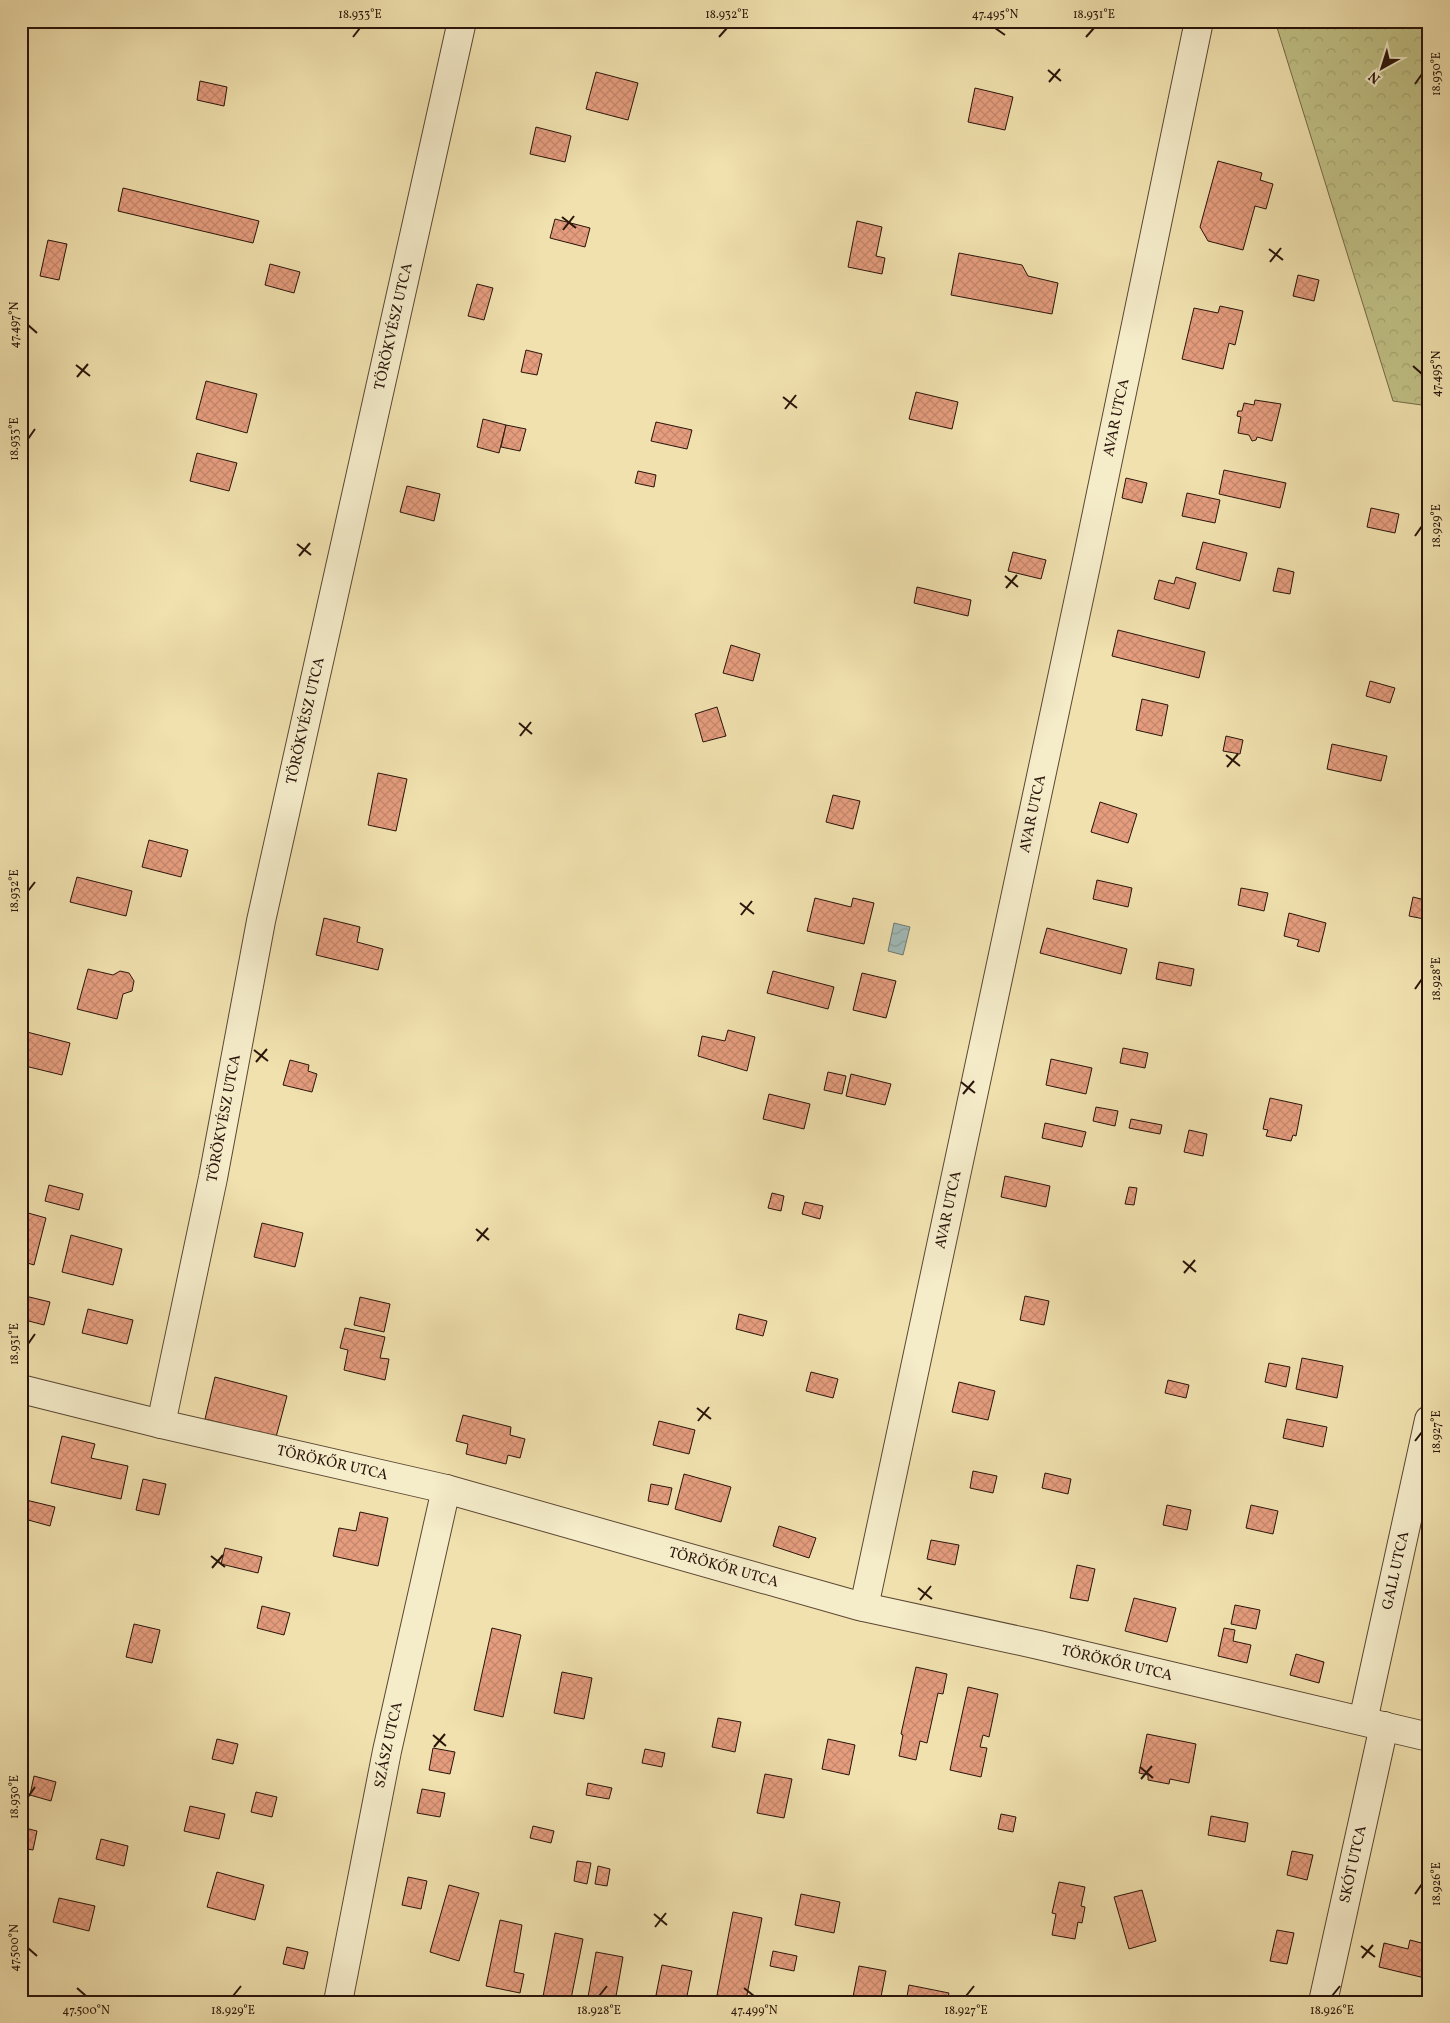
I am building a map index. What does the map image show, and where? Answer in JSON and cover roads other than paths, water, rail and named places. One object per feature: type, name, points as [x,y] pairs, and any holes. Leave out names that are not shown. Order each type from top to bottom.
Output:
[{"type":"street","name":"TÖRÖKVÉSZ UTCA","points":[[161,1424],[213,1178],[261,921],[462,21]]},
{"type":"street","name":"AVAR UTCA","points":[[864,1606],[1086,566],[1199,21]]},
{"type":"street","name":"TÖRÖKŐR UTCA","points":[[21,1389],[161,1424],[446,1489],[864,1606],[1039,1644],[1429,1737]]},
{"type":"street","name":"GALL UTCA","points":[[1374,1723],[1429,1420]]},
{"type":"street","name":"SZÁSZ UTCA","points":[[338,2002],[387,1751],[446,1489]]},
{"type":"street","name":"SKÓT UTCA","points":[[1323,2002],[1374,1723]]},
{"type":"water","points":[[894,923],[910,927],[903,955],[888,951]]}]
